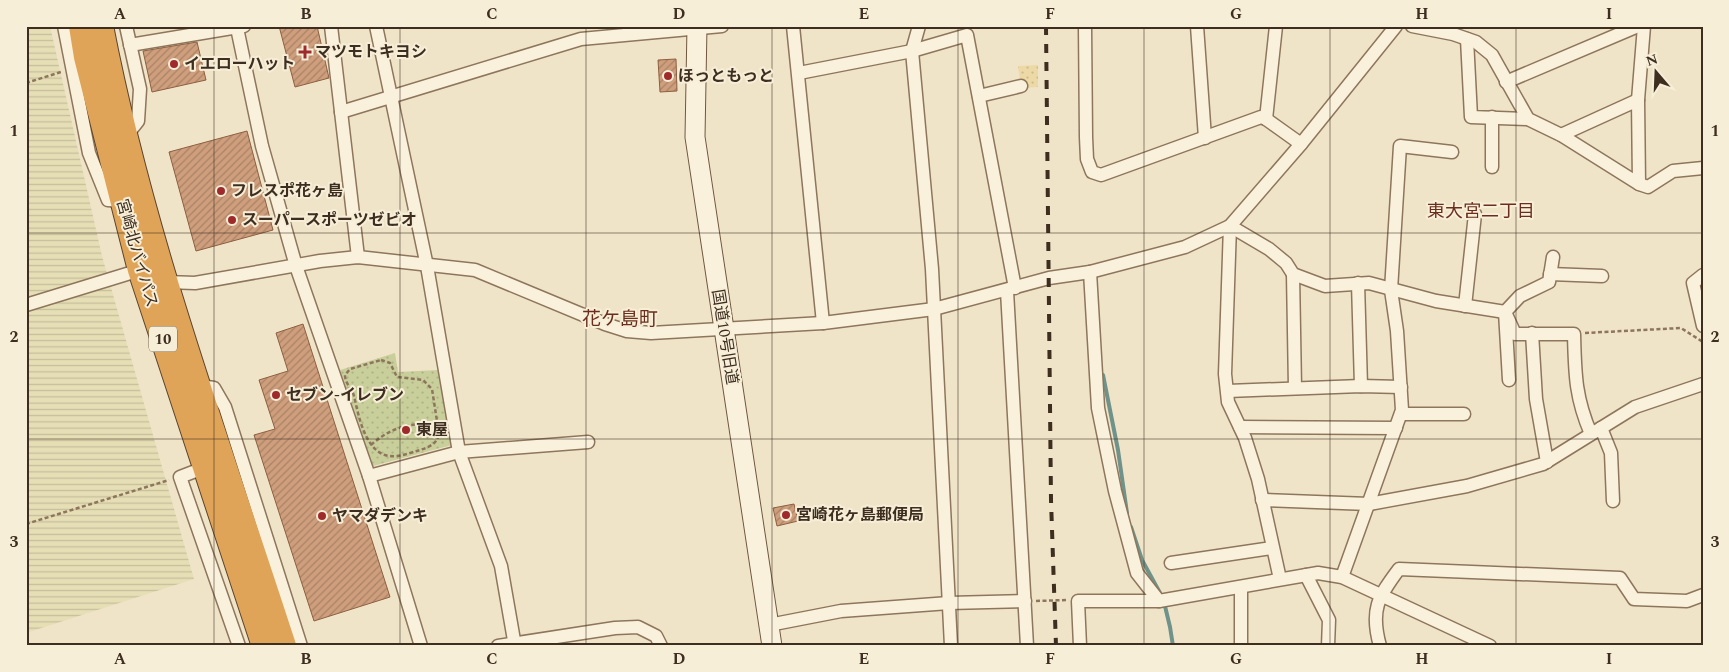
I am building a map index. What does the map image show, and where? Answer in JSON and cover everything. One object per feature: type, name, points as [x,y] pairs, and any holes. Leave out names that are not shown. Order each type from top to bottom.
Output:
[{"type":"highway","name":"宮崎北バイパス","points":[[81,26],[86,57],[140,270],[264,646]]},
{"type":"highway","name":"宮崎北バイパス","points":[[102,26],[126,136],[166,282],[284,646]]},
{"type":"street","points":[[64,26],[89,153],[108,200],[122,201]]},
{"type":"street","points":[[126,26],[140,89],[138,121],[126,136]]},
{"type":"street","points":[[331,26],[358,258]]},
{"type":"street","points":[[376,26],[427,266],[459,452],[501,566],[515,644]]},
{"type":"street","points":[[341,112],[581,39],[722,26]]},
{"type":"street","points":[[793,26],[824,323]]},
{"type":"street","points":[[919,26],[912,51],[934,309],[951,646]]},
{"type":"street","points":[[1085,26],[1086,137],[1088,159],[1092,172],[1101,175],[1261,117],[1301,144]]},
{"type":"street","points":[[1198,26],[1204,138]]},
{"type":"street","points":[[1266,119],[1276,26]]},
{"type":"street","points":[[26,305],[140,270],[166,282],[195,284],[320,260],[358,258],[475,270],[627,331],[651,333],[824,323],[934,309],[1011,290],[1049,278],[1090,272],[1185,247],[1230,226],[1301,144],[1396,26]]},
{"type":"street","points":[[1412,26],[1454,34],[1466,33],[1492,55],[1528,119]]},
{"type":"street","points":[[1506,82],[1638,26]]},
{"type":"street","points":[[1639,184],[1638,100],[1644,26]]},
{"type":"street","points":[[130,45],[240,27],[262,146],[296,266],[369,476],[421,646]]},
{"type":"street","name":"国道10号旧道","points":[[696,27],[695,137],[772,646]]},
{"type":"street","points":[[1466,33],[1471,116],[1528,119],[1561,135],[1639,184],[1648,187],[1673,171],[1703,168]]},
{"type":"street","points":[[799,73],[912,51],[967,35],[1011,290],[1027,646]]},
{"type":"street","points":[[979,96],[1021,86]]},
{"type":"street","points":[[1561,135],[1638,100]]},
{"type":"street","points":[[1492,118],[1492,167]]},
{"type":"street","points":[[1342,577],[1401,414],[1401,388],[1392,290],[1400,146],[1452,152]]},
{"type":"street","points":[[1465,306],[1475,214]]},
{"type":"street","points":[[1230,226],[1270,249],[1286,263],[1293,274],[1295,388]]},
{"type":"street","points":[[1230,226],[1225,374],[1228,402],[1240,427],[1258,479],[1280,579]]},
{"type":"street","points":[[1509,380],[1505,312],[1520,296],[1549,282],[1553,257]]},
{"type":"street","points":[[1090,272],[1098,408],[1115,492],[1137,573],[1159,601]]},
{"type":"street","points":[[1293,274],[1325,286],[1369,283],[1465,306],[1505,312]]},
{"type":"street","points":[[1550,274],[1602,276]]},
{"type":"street","points":[[1703,275],[1693,283],[1703,326]]},
{"type":"street","points":[[1358,283],[1361,386]]},
{"type":"street","points":[[1505,312],[1515,334],[1574,334],[1575,382],[1580,408],[1611,453],[1613,501]]},
{"type":"street","points":[[1532,333],[1536,399],[1547,462]]},
{"type":"street","points":[[1262,500],[1369,504],[1467,486],[1547,462],[1635,407],[1703,384]]},
{"type":"street","points":[[200,386],[214,388],[225,406],[301,646]]},
{"type":"street","points":[[1228,391],[1361,386],[1401,388]]},
{"type":"street","points":[[1401,414],[1464,414]]},
{"type":"street","points":[[1240,427],[1396,428]]},
{"type":"street","points":[[369,476],[459,452],[588,442]]},
{"type":"street","points":[[206,467],[180,476],[239,646]]},
{"type":"street","points":[[1171,563],[1272,548]]},
{"type":"street","points":[[1380,646],[1376,631],[1376,614],[1380,594],[1399,569],[1620,578],[1634,599],[1687,601],[1703,595]]},
{"type":"street","points":[[1080,646],[1078,601],[1159,601],[1318,573],[1342,577],[1490,646]]},
{"type":"street","points":[[1306,575],[1329,620],[1328,646]]},
{"type":"street","points":[[1241,588],[1241,646]]},
{"type":"street","points":[[769,625],[841,611],[949,603],[1025,601]]},
{"type":"street","points":[[498,646],[615,628],[638,627],[656,636],[661,646]]},
{"type":"path","points":[[26,83],[72,69]]},
{"type":"path","points":[[1574,334],[1681,328],[1703,342]]},
{"type":"path","points":[[386,361],[394,367],[397,377],[423,380],[435,396],[439,419],[438,426],[439,437],[430,446],[396,456],[384,453],[371,445],[364,434],[355,407],[352,390],[344,375],[350,369],[386,361]]},
{"type":"path","points":[[371,445],[396,428],[405,425],[427,424],[438,426]]},
{"type":"path","points":[[26,524],[180,476]]},
{"type":"path","points":[[1025,601],[1078,601]]},
{"type":"shaded area","points":[[26,26],[50,26],[102,256],[194,579],[26,633]]},
{"type":"green space","points":[[395,353],[398,372],[438,370],[452,445],[373,466],[340,370]]},
{"type":"sand","points":[[1038,65],[1038,87],[1021,88],[1018,66]]},
{"type":"building","name":"マツモトキヨシ","points":[[279,26],[317,26],[329,78],[295,87]]},
{"type":"building","name":"イエローハット","points":[[197,42],[206,80],[152,92],[143,51]]},
{"type":"building","name":"ほっともっと","points":[[676,59],[677,91],[660,92],[658,60]]},
{"type":"building","name":"フレスポ花ヶ島","points":[[247,131],[273,230],[196,251],[169,152]]},
{"type":"building","name":"ヤマダデンキ","points":[[303,324],[390,597],[314,621],[254,435],[275,429],[259,380],[288,371],[276,333]]},
{"type":"building","name":"宮崎花ヶ島郵便局","points":[[794,504],[798,521],[777,526],[773,508]]},
{"type":"waterway","points":[[1103,375],[1118,450],[1127,513]]},
{"type":"waterway","points":[[1131,527],[1142,560],[1160,593]]},
{"type":"waterway","points":[[1164,602],[1173,646]]},
{"type":"railway","points":[[1046,26],[1051,500],[1056,646]]},
{"type":"place","name":"マツモトキヨシ","points":[[305,52]]},
{"type":"place","name":"イエローハット","points":[[174,64]]},
{"type":"place","name":"ほっともっと","points":[[668,76]]},
{"type":"place","name":"フレスポ花ヶ島","points":[[221,191]]},
{"type":"place","name":"スーパースポーツゼビオ","points":[[232,220]]},
{"type":"place","name":"セブン-イレブン","points":[[276,395]]},
{"type":"place","name":"東屋","points":[[406,430]]},
{"type":"place","name":"宮崎花ヶ島郵便局","points":[[786,515]]},
{"type":"place","name":"ヤマダデンキ","points":[[322,516]]},
{"type":"district","name":"東大宮二丁目","points":[[1481,211]]},
{"type":"district","name":"花ケ島町","points":[[620,319]]}]
